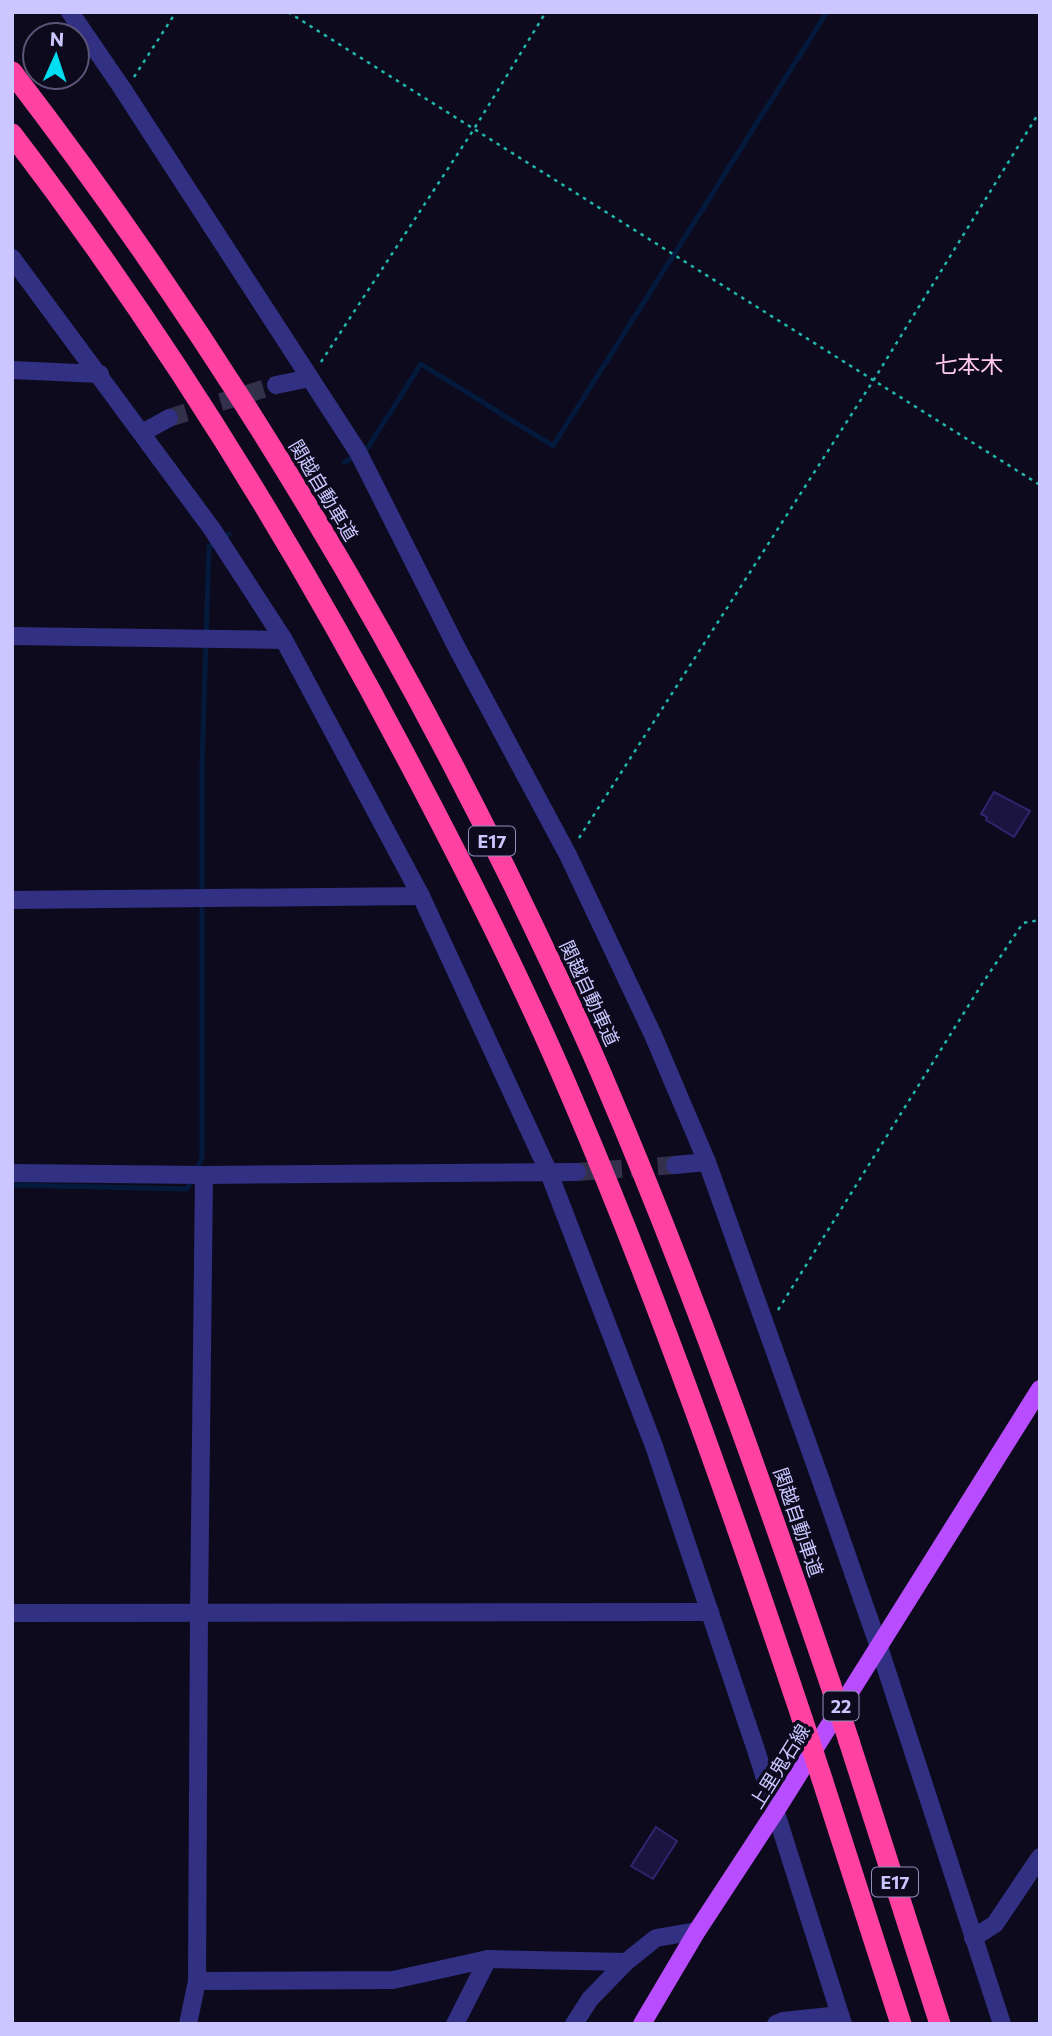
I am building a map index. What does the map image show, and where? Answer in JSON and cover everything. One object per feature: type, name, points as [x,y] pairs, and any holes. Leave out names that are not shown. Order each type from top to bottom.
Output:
[{"type":"highway","name":"関越自動車道","points":[[12,72],[139,245],[256,422],[400,665],[471,798],[539,939],[604,1080],[664,1222],[731,1399],[830,1682],[940,2024]]},
{"type":"highway","name":"E17","points":[[12,134],[109,268],[235,458],[369,687],[502,946],[571,1094],[696,1410],[802,1718],[901,2024]]},
{"type":"main road","name":"上里鬼石線","points":[[642,2024],[697,1931],[775,1812],[1040,1388]]},
{"type":"street","points":[[70,12],[358,452],[458,650],[568,855],[653,1035],[707,1162],[767,1327],[878,1647],[1002,2024]]},
{"type":"street","points":[[12,258],[212,529],[284,640],[421,896],[549,1173],[654,1446],[841,2019],[783,2021],[776,2024]]},
{"type":"street","points":[[12,370],[100,374]]},
{"type":"street","points":[[276,385],[310,378]]},
{"type":"street","points":[[142,433],[169,418]]},
{"type":"street","points":[[12,636],[284,640]]},
{"type":"street","points":[[12,900],[421,896]]},
{"type":"street","points":[[675,1165],[707,1162]]},
{"type":"street","points":[[12,1173],[204,1175],[577,1172]]},
{"type":"street","points":[[188,2024],[197,1981],[204,1175]]},
{"type":"street","points":[[12,1613],[710,1612]]},
{"type":"street","points":[[973,1938],[995,1924],[1040,1857]]},
{"type":"street","points":[[575,2024],[590,1999],[626,1962],[656,1938],[697,1931]]},
{"type":"street","points":[[197,1981],[393,1980],[488,1959],[626,1962]]},
{"type":"street","points":[[455,2024],[488,1959]]},
{"type":"path","points":[[122,88],[142,67],[176,12]]},
{"type":"path","points":[[288,12],[1040,485]]},
{"type":"path","points":[[310,378],[474,129],[546,12]]},
{"type":"path","points":[[568,855],[873,381],[1040,111]]},
{"type":"path","points":[[767,1327],[1023,923],[1040,920]]},
{"type":"building","points":[[994,792],[1030,811],[1014,837],[981,814]]},
{"type":"building","points":[[656,1827],[677,1841],[653,1879],[631,1866]]},
{"type":"waterway","points":[[345,462],[367,449],[421,364],[553,446],[827,12]]},
{"type":"waterway","points":[[196,1171],[202,1158],[202,765],[209,547],[229,534]]},
{"type":"waterway","points":[[12,1185],[187,1189],[192,1179]]},
{"type":"tunnel","points":[[169,418],[276,385]]},
{"type":"tunnel","points":[[577,1172],[675,1165]]},
{"type":"district","name":"七本木","points":[[969,364]]}]
